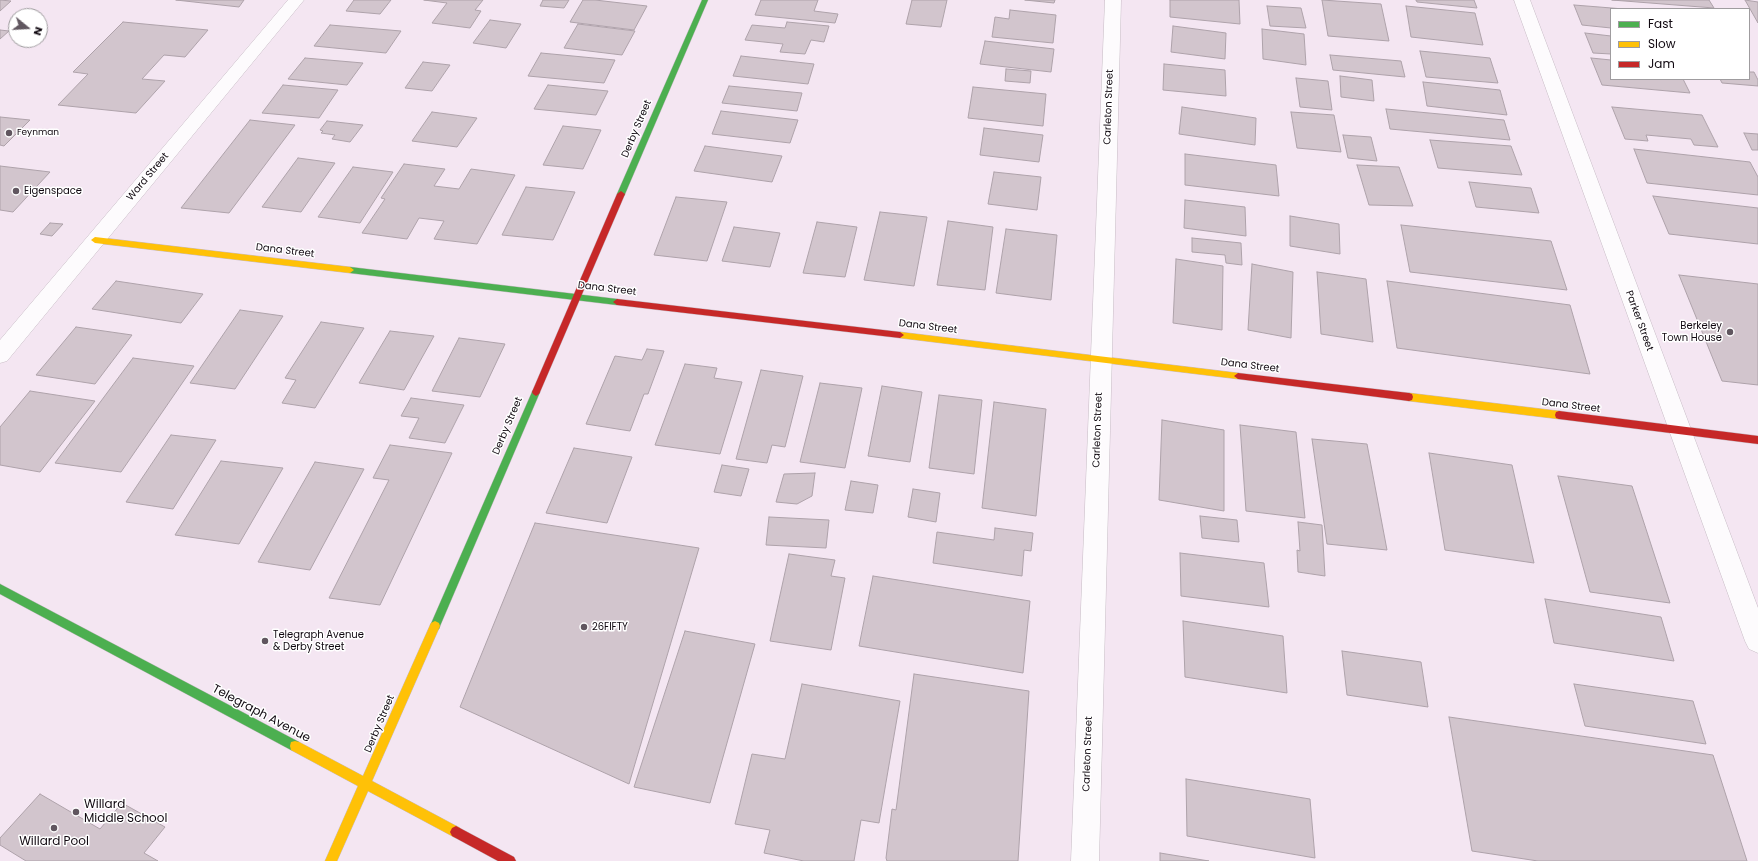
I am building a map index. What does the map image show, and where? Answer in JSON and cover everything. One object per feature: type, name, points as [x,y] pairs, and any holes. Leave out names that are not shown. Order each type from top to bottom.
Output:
[{"type":"street","name":"Ward Street","points":[[0,354],[296,0]]},
{"type":"street","name":"Derby Street","points":[[331,861],[366,784],[705,0]]},
{"type":"street","name":"Carleton Street","points":[[1085,861],[1113,0]]},
{"type":"street","name":"Parker Street","points":[[1522,0],[1758,642]]},
{"type":"street","name":"Dana Street","points":[[95,240],[1101,359],[1758,440]]},
{"type":"street","name":"Telegraph Avenue","points":[[0,589],[510,861]]},
{"type":"building","points":[[0,0],[11,1],[0,11]]},
{"type":"building","points":[[176,0],[244,0],[239,7]]},
{"type":"building","points":[[354,0],[391,0],[380,14],[346,11]]},
{"type":"building","points":[[424,0],[483,0],[475,10],[481,11],[470,28],[432,23],[447,3]]},
{"type":"building","points":[[543,0],[569,0],[564,8],[540,6]]},
{"type":"building","points":[[583,0],[647,6],[634,30],[570,22]]},
{"type":"building","points":[[761,0],[818,0],[814,11],[838,14],[835,23],[755,15]]},
{"type":"building","points":[[912,0],[947,0],[941,27],[906,24]]},
{"type":"building","points":[[1025,0],[1055,0],[1054,3]]},
{"type":"building","points":[[1170,0],[1239,0],[1240,24],[1170,17]]},
{"type":"building","points":[[1322,0],[1381,4],[1389,41],[1328,36]]},
{"type":"building","points":[[1416,0],[1474,0],[1477,8],[1417,2]]},
{"type":"building","points":[[1612,0],[1709,0],[1714,8]]},
{"type":"building","points":[[1745,0],[1758,2],[1758,23],[1750,8]]},
{"type":"building","points":[[1574,5],[1612,8],[1610,8],[1610,28],[1582,25]]},
{"type":"building","points":[[1267,6],[1301,8],[1306,28],[1270,26]]},
{"type":"building","points":[[1406,6],[1475,13],[1483,45],[1411,37]]},
{"type":"building","points":[[1010,10],[1056,15],[1053,43],[992,37],[995,17],[1009,19]]},
{"type":"building","points":[[490,20],[521,24],[506,48],[473,43]]},
{"type":"building","points":[[123,22],[208,30],[185,57],[164,55],[142,79],[165,81],[136,113],[58,105],[88,74],[73,72]]},
{"type":"building","points":[[787,22],[829,26],[824,42],[811,40],[805,54],[780,52],[783,44],[745,40],[752,25],[785,28]]},
{"type":"building","points":[[578,24],[635,31],[622,55],[564,48]]},
{"type":"building","points":[[330,25],[401,31],[386,53],[314,46]]},
{"type":"building","points":[[1173,26],[1226,33],[1225,59],[1171,52]]},
{"type":"building","points":[[1262,29],[1304,34],[1306,65],[1263,59]]},
{"type":"building","points":[[0,30],[8,31],[8,32],[0,39]]},
{"type":"building","points":[[1585,33],[1610,36],[1610,54],[1593,53]]},
{"type":"building","points":[[985,41],[1054,49],[1051,72],[980,64]]},
{"type":"building","points":[[1420,51],[1490,58],[1498,83],[1426,77]]},
{"type":"building","points":[[541,53],[615,60],[604,83],[528,76]]},
{"type":"building","points":[[1330,55],[1401,61],[1405,77],[1333,70]]},
{"type":"building","points":[[741,56],[814,64],[808,84],[733,76]]},
{"type":"building","points":[[305,58],[363,63],[347,85],[288,79]]},
{"type":"building","points":[[1591,58],[1610,60],[1610,80],[1684,80],[1690,93],[1602,85]]},
{"type":"building","points":[[423,62],[450,65],[432,91],[405,88]]},
{"type":"building","points":[[1164,64],[1225,70],[1226,96],[1163,90]]},
{"type":"building","points":[[1006,69],[1031,71],[1030,83],[1005,81]]},
{"type":"building","points":[[1750,72],[1754,72],[1758,80],[1758,86],[1722,83],[1720,80],[1750,80]]},
{"type":"building","points":[[1340,76],[1372,80],[1374,101],[1341,97]]},
{"type":"building","points":[[1296,78],[1328,81],[1332,110],[1300,107]]},
{"type":"building","points":[[1423,82],[1500,90],[1507,115],[1427,106]]},
{"type":"building","points":[[283,85],[338,90],[319,118],[262,113]]},
{"type":"building","points":[[548,85],[608,91],[596,115],[534,109]]},
{"type":"building","points":[[729,86],[802,93],[797,111],[722,103]]},
{"type":"building","points":[[973,87],[1046,94],[1043,126],[968,118]]},
{"type":"building","points":[[1182,107],[1256,118],[1255,145],[1179,134]]},
{"type":"building","points":[[1612,107],[1702,115],[1718,147],[1694,145],[1691,139],[1646,135],[1648,141],[1625,139]]},
{"type":"building","points":[[1386,109],[1504,120],[1510,140],[1390,129]]},
{"type":"building","points":[[721,111],[798,120],[790,143],[712,134]]},
{"type":"building","points":[[432,112],[477,118],[457,147],[412,141]]},
{"type":"building","points":[[1291,112],[1334,115],[1341,152],[1297,148]]},
{"type":"building","name":"Feynman","points":[[0,117],[30,120],[4,146],[0,145]]},
{"type":"building","points":[[250,120],[295,125],[229,213],[181,208]]},
{"type":"building","points":[[327,121],[363,125],[350,142],[332,139],[335,135],[321,133],[323,131],[320,130]]},
{"type":"building","points":[[563,126],[601,130],[583,169],[543,165]]},
{"type":"building","points":[[984,128],[1043,135],[1039,162],[980,155]]},
{"type":"building","points":[[1744,133],[1758,134],[1758,150],[1752,150]]},
{"type":"building","points":[[1343,135],[1371,137],[1377,161],[1348,158]]},
{"type":"building","points":[[1430,140],[1511,146],[1522,175],[1438,168]]},
{"type":"building","points":[[705,146],[782,156],[772,182],[694,171]]},
{"type":"building","points":[[1634,149],[1750,162],[1758,177],[1758,195],[1647,183]]},
{"type":"building","points":[[1185,154],[1276,165],[1279,196],[1185,185]]},
{"type":"building","points":[[298,158],[335,163],[301,212],[262,207]]},
{"type":"building","points":[[404,164],[445,169],[434,186],[459,189],[471,169],[515,175],[477,244],[434,239],[444,221],[419,218],[407,239],[362,233],[385,199],[381,198]]},
{"type":"building","points":[[1357,165],[1399,167],[1413,206],[1369,205]]},
{"type":"building","name":"Eigenspace","points":[[0,166],[50,172],[13,212],[0,210]]},
{"type":"building","points":[[353,167],[393,172],[360,223],[318,217]]},
{"type":"building","points":[[994,172],[1041,177],[1037,210],[988,204]]},
{"type":"building","points":[[1469,182],[1531,188],[1539,213],[1476,207]]},
{"type":"building","points":[[526,187],[575,192],[553,240],[502,235]]},
{"type":"building","points":[[1653,196],[1758,208],[1758,244],[1669,234]]},
{"type":"building","points":[[676,197],[727,202],[707,261],[654,255]]},
{"type":"building","points":[[1185,200],[1245,207],[1246,236],[1184,228]]},
{"type":"building","points":[[880,212],[927,217],[914,286],[864,280]]},
{"type":"building","points":[[1290,216],[1339,224],[1340,254],[1290,246]]},
{"type":"building","points":[[948,221],[993,227],[985,290],[937,285]]},
{"type":"building","points":[[817,222],[857,227],[845,277],[803,273]]},
{"type":"building","points":[[50,223],[63,224],[52,236],[40,234]]},
{"type":"building","points":[[1401,225],[1551,241],[1567,290],[1410,272]]},
{"type":"building","points":[[734,227],[780,233],[770,267],[722,261]]},
{"type":"building","points":[[1006,229],[1057,235],[1051,300],[996,293]]},
{"type":"building","points":[[1192,238],[1241,243],[1242,265],[1226,263],[1225,255],[1192,252]]},
{"type":"building","points":[[1176,259],[1223,266],[1222,330],[1173,323]]},
{"type":"building","points":[[1252,264],[1293,272],[1291,338],[1248,330]]},
{"type":"building","points":[[1317,272],[1366,279],[1373,342],[1321,334]]},
{"type":"building","name":"Berkeley Town House","points":[[1679,275],[1758,284],[1758,385],[1722,381]]},
{"type":"building","points":[[116,281],[203,294],[181,323],[92,309]]},
{"type":"building","points":[[1387,281],[1570,305],[1590,374],[1397,348]]},
{"type":"building","points":[[240,310],[283,316],[235,389],[190,383]]},
{"type":"building","points":[[321,322],[364,328],[315,408],[282,403],[296,380],[285,378]]},
{"type":"building","points":[[76,327],[132,335],[95,384],[36,375]]},
{"type":"building","points":[[390,331],[434,336],[404,390],[359,383]]},
{"type":"building","points":[[459,338],[505,344],[480,397],[432,391]]},
{"type":"building","points":[[647,349],[664,351],[648,394],[644,394],[630,431],[586,424],[615,356],[642,360]]},
{"type":"building","points":[[133,358],[194,366],[121,472],[55,463]]},
{"type":"building","points":[[685,364],[717,368],[714,378],[742,382],[720,454],[655,445]]},
{"type":"building","points":[[761,370],[803,376],[785,447],[772,445],[767,463],[736,459]]},
{"type":"building","points":[[820,383],[862,388],[845,468],[800,462]]},
{"type":"building","points":[[882,386],[922,392],[910,462],[868,456]]},
{"type":"building","points":[[30,391],[95,401],[40,472],[0,465],[0,427]]},
{"type":"building","points":[[939,395],[982,400],[974,474],[929,468]]},
{"type":"building","points":[[411,398],[464,405],[445,443],[409,438],[419,418],[401,416]]},
{"type":"building","points":[[994,402],[1046,409],[1036,516],[982,508]]},
{"type":"building","points":[[1162,420],[1224,430],[1224,511],[1159,500]]},
{"type":"building","points":[[1240,425],[1296,432],[1305,518],[1246,511]]},
{"type":"building","points":[[171,435],[216,440],[173,509],[126,502]]},
{"type":"building","points":[[1312,439],[1367,444],[1387,550],[1327,544]]},
{"type":"building","points":[[390,445],[452,453],[380,605],[329,598],[389,480],[373,478]]},
{"type":"building","points":[[574,448],[632,457],[607,523],[546,513]]},
{"type":"building","points":[[1429,453],[1512,465],[1534,563],[1445,550]]},
{"type":"building","points":[[221,461],[283,468],[239,544],[175,535]]},
{"type":"building","points":[[315,462],[364,469],[310,570],[258,562]]},
{"type":"building","points":[[722,465],[749,469],[741,496],[714,492]]},
{"type":"building","points":[[815,473],[812,496],[797,504],[776,502],[784,474]]},
{"type":"building","points":[[1558,476],[1632,486],[1670,603],[1590,592]]},
{"type":"building","points":[[851,481],[878,485],[873,513],[845,510]]},
{"type":"building","points":[[913,489],[940,493],[936,522],[908,517]]},
{"type":"building","points":[[1200,516],[1237,520],[1239,542],[1202,538]]},
{"type":"building","points":[[769,517],[829,520],[826,548],[766,545]]},
{"type":"building","points":[[1298,522],[1322,525],[1325,576],[1298,572],[1297,550],[1300,551]]},
{"type":"building","name":"26FIFTY","points":[[535,523],[699,548],[629,784],[460,707]]},
{"type":"building","points":[[995,528],[1033,533],[1031,551],[1024,550],[1022,576],[933,563],[937,532],[994,540]]},
{"type":"building","points":[[1180,553],[1264,563],[1269,607],[1181,596]]},
{"type":"building","points":[[789,554],[835,560],[831,576],[845,578],[831,650],[770,641]]},
{"type":"building","points":[[873,576],[1030,601],[1023,673],[859,646]]},
{"type":"building","points":[[1545,599],[1661,617],[1674,661],[1554,643]]},
{"type":"building","points":[[1183,621],[1283,636],[1287,693],[1185,677]]},
{"type":"building","points":[[685,631],[755,644],[710,803],[634,787]]},
{"type":"building","points":[[1342,651],[1421,662],[1428,707],[1347,695]]},
{"type":"building","points":[[914,674],[1029,691],[1018,861],[887,861],[886,858],[892,809],[896,810]]},
{"type":"building","points":[[802,684],[900,701],[879,823],[861,820],[854,861],[804,861],[764,853],[770,830],[735,824],[752,754],[785,759]]},
{"type":"building","points":[[1574,684],[1693,701],[1706,744],[1585,726]]},
{"type":"building","points":[[1449,717],[1713,755],[1747,861],[1538,861],[1472,851]]},
{"type":"building","points":[[1186,779],[1310,799],[1315,858],[1187,836]]},
{"type":"building","name":"Willard Pool","points":[[40,794],[100,829],[122,803],[165,827],[144,853],[158,861],[26,861],[0,845],[0,838]]},
{"type":"building","points":[[1160,853],[1209,861],[1160,861]]},
{"type":"traffic: fast","points":[[621,194],[705,0]]},
{"type":"traffic: fast","points":[[350,270],[617,302]]},
{"type":"traffic: fast","points":[[435,626],[536,392]]},
{"type":"traffic: fast","points":[[0,589],[295,746]]},
{"type":"traffic: slow","points":[[95,240],[350,270]]},
{"type":"traffic: slow","points":[[900,335],[1238,376]]},
{"type":"traffic: slow","points":[[1409,397],[1559,415]]},
{"type":"traffic: slow","points":[[331,861],[435,626]]},
{"type":"traffic: slow","points":[[295,746],[456,832]]},
{"type":"traffic: jam","points":[[536,392],[621,194]]},
{"type":"traffic: jam","points":[[617,302],[900,335]]},
{"type":"traffic: jam","points":[[1238,376],[1409,397]]},
{"type":"traffic: jam","points":[[1559,415],[1758,440]]},
{"type":"traffic: jam","points":[[456,832],[510,861]]},
{"type":"place","name":"Feynman","points":[[9,133]]},
{"type":"place","name":"Eigenspace","points":[[16,191]]},
{"type":"place","name":"Berkeley Town House","points":[[1730,332]]},
{"type":"place","name":"26FIFTY","points":[[584,627]]},
{"type":"place","name":"Telegraph Avenue & Derby Street","points":[[265,641]]},
{"type":"place","name":"Willard Middle School","points":[[76,812]]},
{"type":"place","name":"Willard Pool","points":[[54,828]]}]
